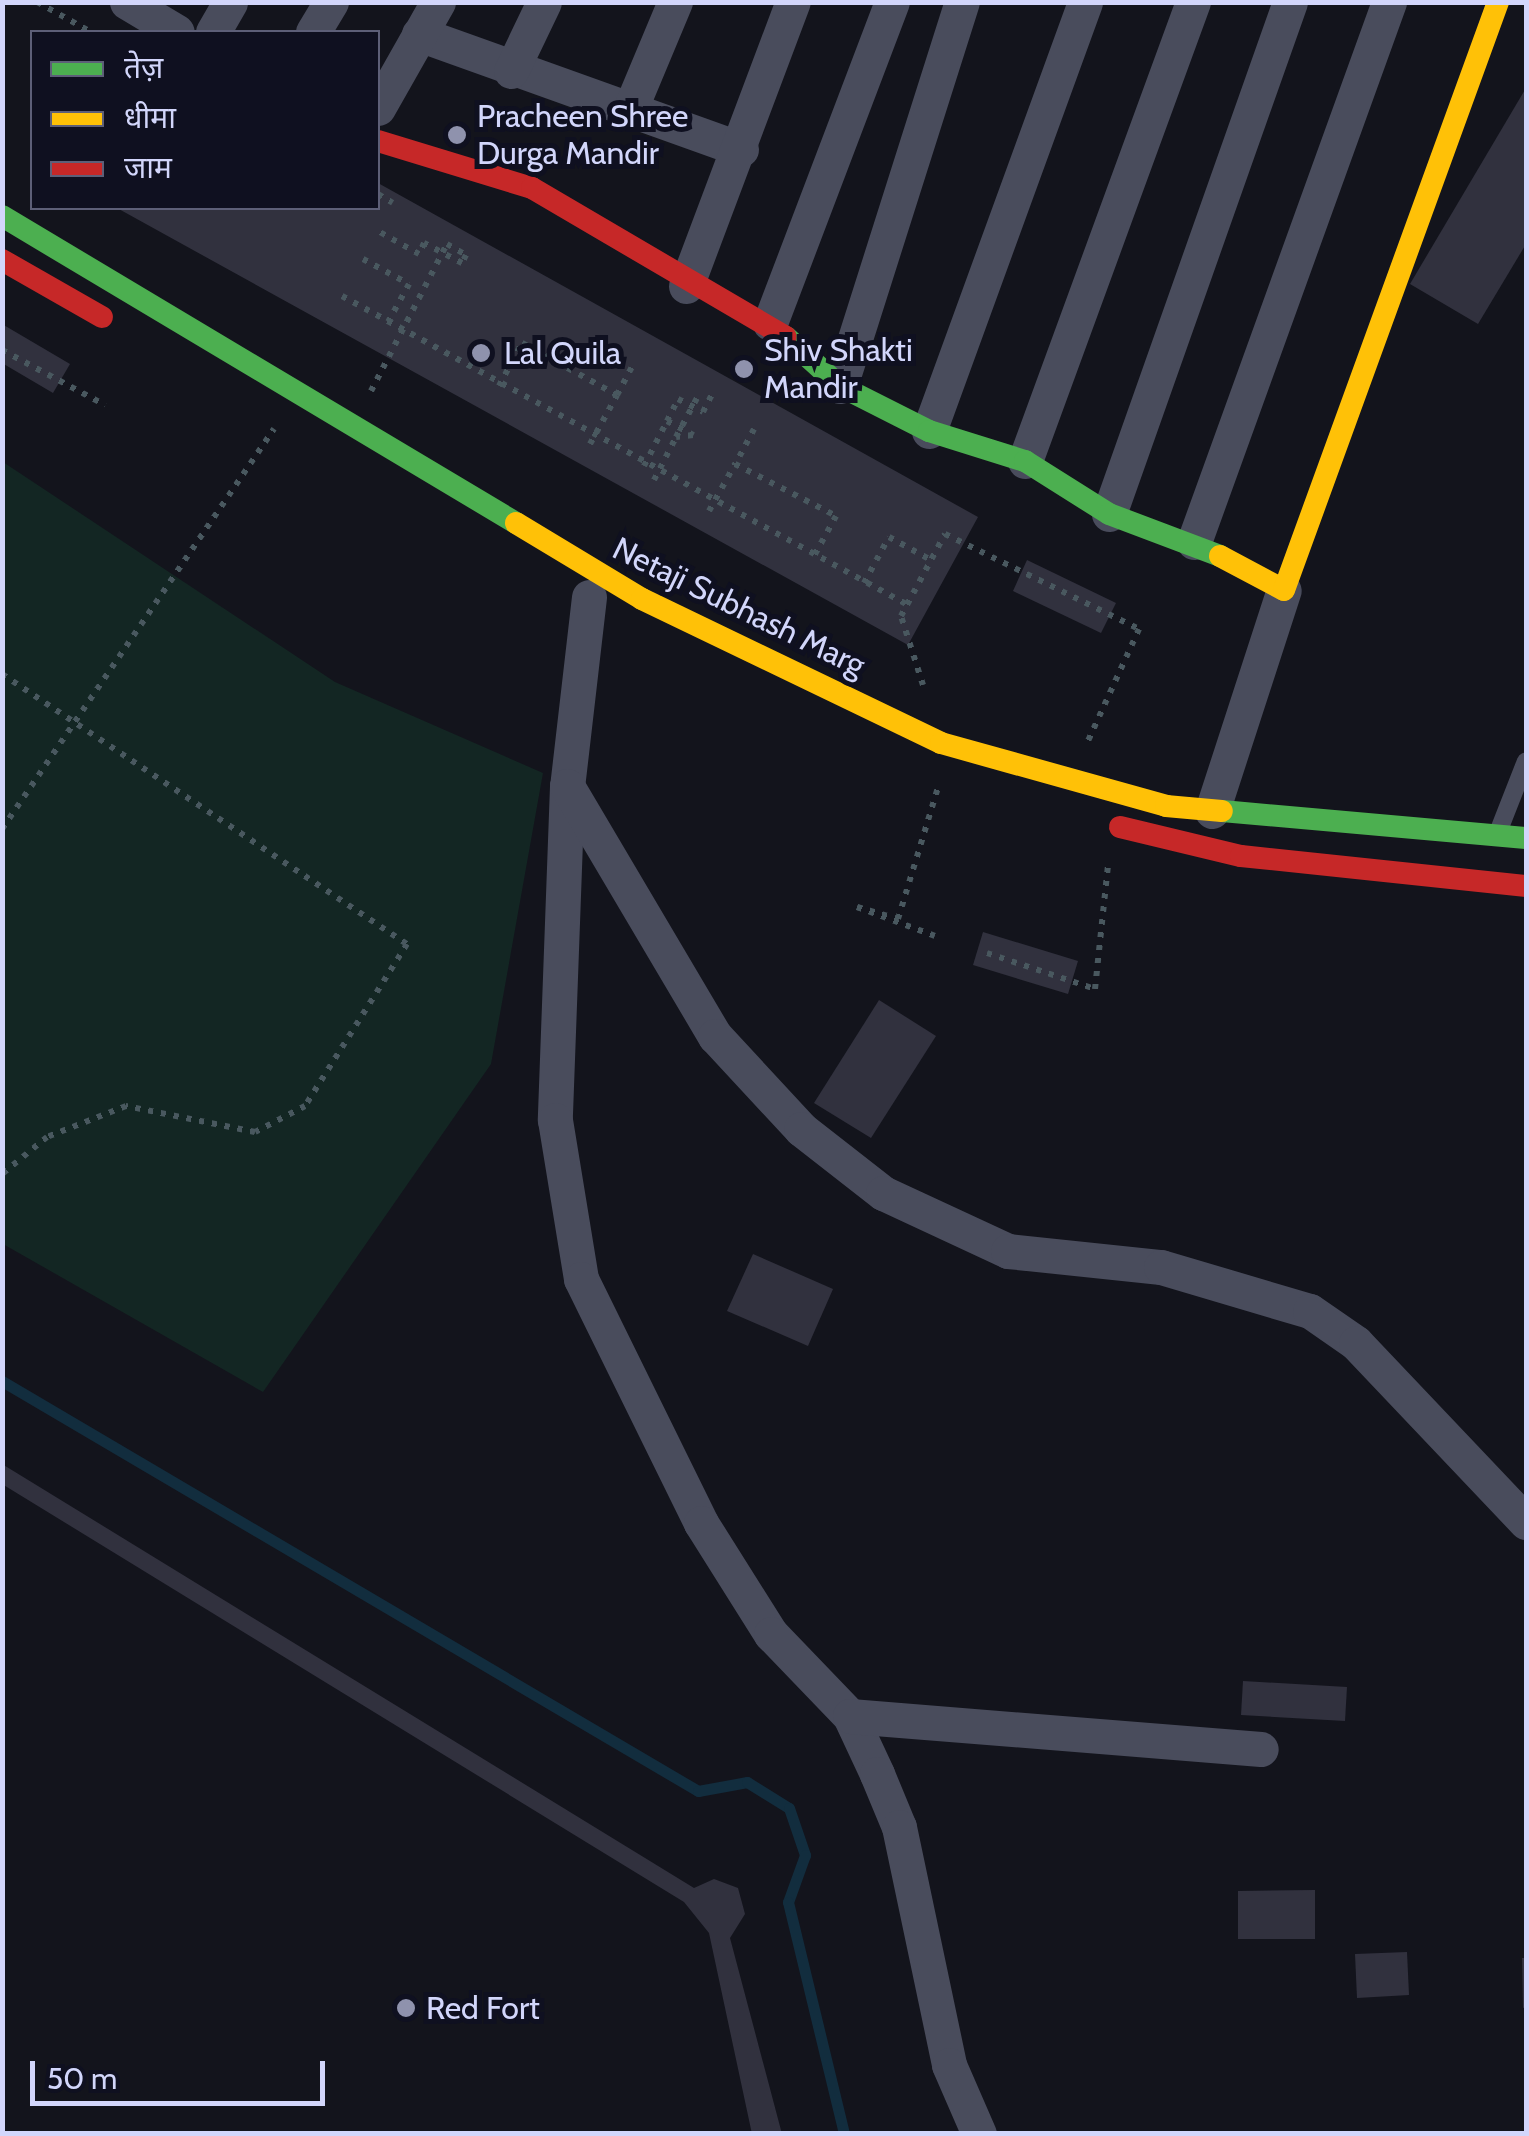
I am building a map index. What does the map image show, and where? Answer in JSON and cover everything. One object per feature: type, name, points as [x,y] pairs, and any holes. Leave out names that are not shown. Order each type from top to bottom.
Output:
[{"type":"main road","points":[[380,142],[532,188],[686,286],[770,323],[840,386],[928,432],[1026,461],[1109,514],[1194,542],[1284,590],[1498,2]]},
{"type":"main road","name":"Netaji Subhash Marg","points":[[2,216],[351,431],[642,599],[941,743],[1070,780],[1212,811],[1526,838]]},
{"type":"main road","points":[[2,260],[133,335]]},
{"type":"main road","name":"Netaji Subhash Marg","points":[[486,538],[590,596],[944,770],[1000,788]]},
{"type":"main road","points":[[1103,822],[1242,856],[1526,886]]},
{"type":"street","points":[[127,2],[174,30]]},
{"type":"street","points":[[215,30],[230,2]]},
{"type":"street","points":[[315,30],[331,2]]},
{"type":"street","points":[[380,104],[438,2]]},
{"type":"street","points":[[510,71],[544,2]]},
{"type":"street","points":[[631,107],[675,2]]},
{"type":"street","points":[[686,286],[742,148],[792,2]]},
{"type":"street","points":[[770,323],[892,2]]},
{"type":"street","points":[[840,386],[962,2]]},
{"type":"street","points":[[928,432],[1086,2]]},
{"type":"street","points":[[1026,461],[1192,2]]},
{"type":"street","points":[[1109,514],[1290,2]]},
{"type":"street","points":[[1194,542],[1390,2]]},
{"type":"street","points":[[420,34],[510,71],[631,107],[742,148]]},
{"type":"street","points":[[1212,811],[1284,590]]},
{"type":"street","points":[[590,596],[568,786],[555,1120],[580,1278],[701,1523],[771,1634],[850,1716],[899,1827],[949,2064],[979,2134]]},
{"type":"street","points":[[568,786],[715,1036],[801,1129],[870,1182],[1008,1251],[1161,1268],[1310,1311],[1356,1343],[1526,1522]]},
{"type":"street","points":[[850,1716],[1261,1749]]},
{"type":"lane","points":[[1497,836],[1526,761]]},
{"type":"path","points":[[38,2],[87,30]]},
{"type":"path","points":[[380,195],[393,203]]},
{"type":"path","points":[[351,431],[359,414],[386,363],[394,346],[438,261],[447,244],[466,254],[462,263],[449,256],[437,250],[424,243],[419,254],[378,232]]},
{"type":"path","points":[[363,259],[410,284],[388,322]]},
{"type":"path","points":[[342,296],[644,466],[906,604]]},
{"type":"path","points":[[499,386],[522,343],[617,395]]},
{"type":"path","points":[[2,350],[105,406]]},
{"type":"path","points":[[590,444],[634,363]]},
{"type":"path","points":[[644,466],[678,400],[702,412],[712,392]]},
{"type":"path","points":[[654,480],[697,398]]},
{"type":"path","points":[[2,829],[280,419]]},
{"type":"path","points":[[667,421],[693,435],[676,436]]},
{"type":"path","points":[[709,511],[754,429]]},
{"type":"path","points":[[735,464],[836,516],[814,556]]},
{"type":"path","points":[[941,743],[901,616],[945,534],[1139,629],[1070,780]]},
{"type":"path","points":[[864,583],[890,537],[932,560]]},
{"type":"path","points":[[2,674],[407,944],[305,1106],[255,1132],[126,1106],[47,1137],[2,1174]]},
{"type":"path","points":[[935,936],[855,913],[898,919],[944,770]]},
{"type":"path","points":[[987,953],[1095,989],[1103,822]]},
{"type":"green space","points":[[3,462],[335,682],[543,773],[491,1064],[263,1392],[3,1244]]},
{"type":"building","points":[[1526,88],[1526,244],[1478,324],[1410,284]]},
{"type":"building","points":[[380,184],[978,517],[908,645],[121,210],[380,210]]},
{"type":"building","points":[[2,324],[70,364],[53,393],[2,363]]},
{"type":"building","points":[[1027,560],[1116,603],[1101,633],[1013,591]]},
{"type":"building","points":[[983,932],[1078,961],[1068,994],[973,965]]},
{"type":"building","points":[[879,1000],[936,1036],[871,1138],[814,1103]]},
{"type":"building","points":[[753,1254],[833,1289],[808,1346],[727,1311]]},
{"type":"building","points":[[2,1464],[694,1888],[714,1879],[738,1888],[745,1914],[730,1938],[782,2134],[752,2134],[709,1933],[684,1902],[2,1484]]},
{"type":"building","points":[[1243,1681],[1347,1687],[1345,1721],[1241,1715]]},
{"type":"building","points":[[1315,1890],[1315,1939],[1238,1939],[1238,1891]]},
{"type":"building","points":[[1407,1952],[1409,1995],[1357,1998],[1355,1954]]},
{"type":"building","points":[[1522,1958],[1526,1958],[1523,2008]]},
{"type":"waterway","points":[[2,1381],[698,1791],[747,1782],[789,1808],[805,1855],[788,1902],[844,2134]]},
{"type":"traffic: fast","points":[[2,216],[516,523]]},
{"type":"traffic: fast","points":[[786,337],[840,386],[929,431],[1025,461],[1109,514],[1220,556]]},
{"type":"traffic: fast","points":[[1222,811],[1526,838]]},
{"type":"traffic: slow","points":[[1220,556],[1284,590],[1498,2]]},
{"type":"traffic: slow","points":[[516,523],[642,599],[941,743],[1166,806],[1222,811]]},
{"type":"traffic: jam","points":[[380,142],[532,188],[786,337]]},
{"type":"traffic: jam","points":[[2,260],[102,317]]},
{"type":"traffic: jam","points":[[1120,827],[1241,856],[1526,886]]},
{"type":"place","name":"Pracheen Shree Durga Mandir","points":[[457,135]]},
{"type":"place","name":"Lal Quila","points":[[481,353]]},
{"type":"place","name":"Shiv Shakti Mandir","points":[[744,369]]},
{"type":"place","name":"Red Fort","points":[[406,2008]]}]
